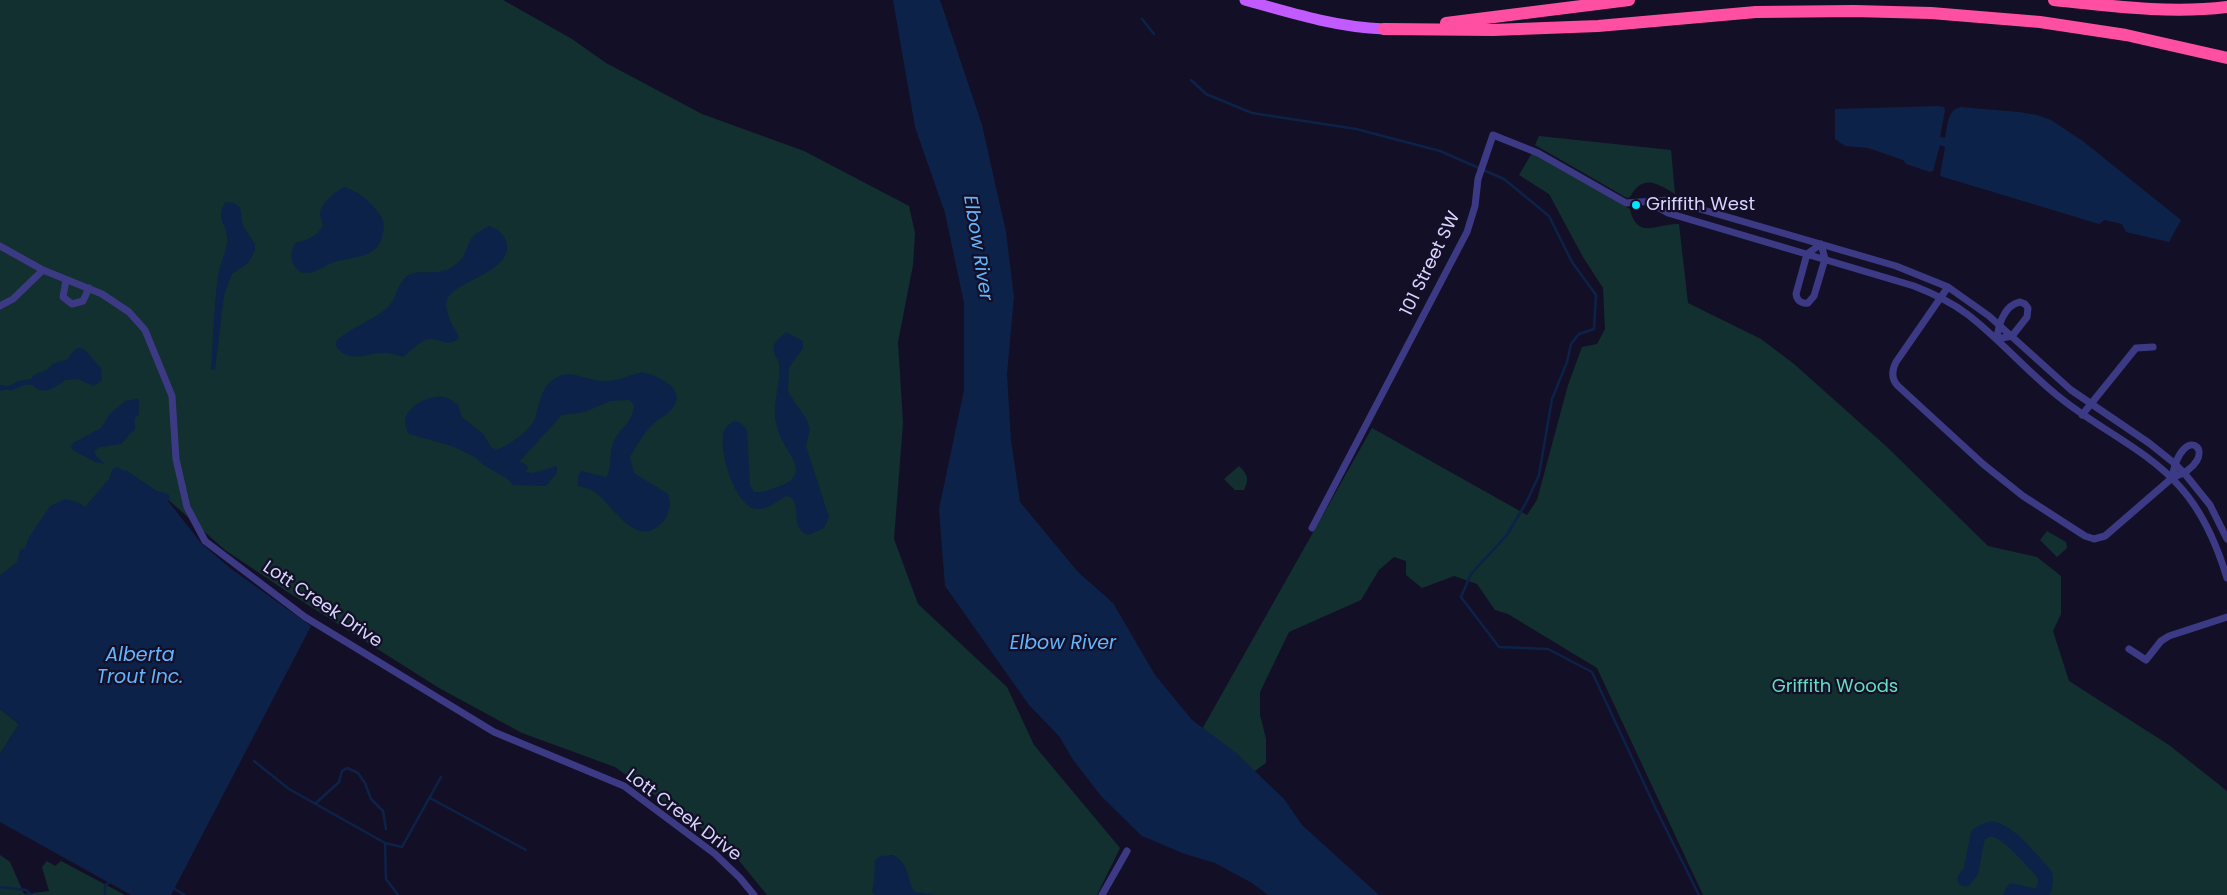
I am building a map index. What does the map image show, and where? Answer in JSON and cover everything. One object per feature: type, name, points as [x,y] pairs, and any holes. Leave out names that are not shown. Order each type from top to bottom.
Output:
[{"type":"highway","points":[[1384,29],[1629,0]]},
{"type":"highway","points":[[2054,0],[2137,8],[2196,11],[2227,8]]},
{"type":"highway","points":[[1384,29],[1493,30],[1598,26],[1756,12],[1854,11],[1922,13],[2040,22],[2126,35],[2227,58]]},
{"type":"main road","points":[[1245,0],[1320,21],[1360,28],[1384,29]]},
{"type":"street","name":"101 Street SW","points":[[1312,528],[1467,232],[1475,206],[1479,174],[1493,135],[1538,152],[1626,203],[1650,202]]},
{"type":"street","points":[[1650,202],[1669,200],[1912,271],[1948,287],[1978,307],[2012,336],[2049,372],[2090,405],[2149,443],[2174,463],[2186,474],[2210,505],[2227,539]]},
{"type":"street","points":[[1650,202],[1668,213],[1914,286],[1966,313],[2040,381],[2082,415],[2142,454],[2172,478],[2191,501],[2204,521],[2219,552],[2227,578]]},
{"type":"street","points":[[1821,244],[1825,259],[1813,299],[1808,303],[1802,303],[1798,300],[1796,294],[1807,254],[1821,244]]},
{"type":"street","name":"Lott Creek Drive","points":[[0,246],[43,270],[89,288],[129,312],[145,330],[156,352],[172,396],[176,459],[187,507],[206,541],[305,617],[494,732],[624,786],[715,854],[740,878],[754,895]]},
{"type":"street","points":[[0,306],[14,299],[43,270]]},
{"type":"street","points":[[66,280],[63,297],[72,304],[83,301],[89,288]]},
{"type":"street","points":[[1948,287],[1893,367],[1894,378],[1896,383],[1905,392],[2001,480],[2044,510],[2085,536],[2094,539],[2105,536],[2172,478],[2186,474],[2202,458],[2201,448],[2191,445],[2178,456],[2174,463],[2172,478]]},
{"type":"street","points":[[2020,302],[2025,304],[2028,308],[2028,314],[2012,336],[1997,340],[1998,324],[2014,303],[2020,302]]},
{"type":"street","points":[[2082,415],[2136,348],[2153,348]]},
{"type":"street","points":[[2129,649],[2146,660],[2162,641],[2169,636],[2227,617]]},
{"type":"street","points":[[1102,895],[1127,851]]},
{"type":"green space","points":[[0,0],[503,0],[572,39],[606,63],[702,114],[804,151],[909,206],[915,233],[913,265],[898,342],[903,423],[894,539],[918,604],[1007,687],[1034,745],[1120,848],[1097,895],[767,895],[728,847],[615,767],[522,733],[439,688],[225,550],[164,496],[0,587]]},
{"type":"green space","points":[[1539,136],[1671,150],[1675,194],[1657,184],[1645,183],[1640,185],[1627,198],[1535,145]]},
{"type":"green space","name":"Griffith Woods","points":[[1532,153],[1630,209],[1633,219],[1643,228],[1679,224],[1688,303],[1761,339],[1794,364],[1887,447],[1988,546],[2037,557],[2061,576],[2061,614],[2053,631],[2069,681],[2169,745],[2227,791],[2227,895],[1703,895],[1597,668],[1508,614],[1495,610],[1477,584],[1454,576],[1422,588],[1406,575],[1406,561],[1394,557],[1379,570],[1361,600],[1289,632],[1260,692],[1260,715],[1266,739],[1266,763],[1245,778],[1188,754],[1372,428],[1527,515],[1537,500],[1568,385],[1582,347],[1597,344],[1605,329],[1603,288],[1583,257],[1549,194],[1519,175]]},
{"type":"green space","points":[[1239,466],[1247,476],[1244,490],[1235,490],[1224,479]]},
{"type":"green space","points":[[2047,531],[2066,542],[2067,548],[2057,557],[2040,540]]},
{"type":"green space","points":[[0,709],[19,724],[0,754]]},
{"type":"green space","points":[[0,855],[10,862],[24,894],[49,891],[42,867],[47,861],[55,866],[61,861],[125,895],[0,895]]},
{"type":"water","name":"Elbow River","points":[[893,0],[940,0],[982,125],[1006,232],[1014,297],[1007,374],[1011,440],[1020,502],[1078,572],[1113,603],[1155,675],[1192,720],[1234,751],[1284,799],[1302,825],[1379,895],[1268,895],[1252,883],[1215,863],[1185,854],[1142,836],[1101,796],[1074,761],[1059,736],[1029,705],[945,586],[939,509],[964,390],[964,303],[945,213],[915,127]]},
{"type":"water","points":[[1944,107],[1945,110],[1940,137],[1945,138],[1950,115],[1961,107],[2019,112],[2051,120],[2084,142],[2181,220],[2169,242],[2126,232],[2122,224],[2105,220],[2099,224],[1940,176],[1945,147],[1940,145],[1933,171],[1930,172],[1868,148],[1845,146],[1835,139],[1835,109]]},
{"type":"water","points":[[344,187],[363,196],[379,214],[384,227],[381,241],[376,248],[365,255],[335,262],[313,272],[303,273],[294,265],[292,259],[295,243],[311,237],[320,230],[323,226],[320,214],[323,205]]},
{"type":"water","points":[[226,202],[234,203],[240,207],[243,226],[255,244],[255,250],[248,263],[232,274],[224,295],[215,370],[211,369],[215,298],[218,275],[227,242],[226,231],[221,217],[222,208]]},
{"type":"water","points":[[489,226],[503,235],[506,241],[507,252],[494,268],[452,293],[447,300],[446,309],[459,337],[456,340],[449,343],[429,339],[419,344],[403,357],[391,353],[351,356],[345,355],[340,351],[335,344],[338,339],[387,308],[407,276],[417,272],[442,271],[455,265],[464,255],[474,236]]},
{"type":"water","points":[[786,332],[803,341],[803,348],[789,368],[788,392],[807,420],[810,429],[806,446],[829,517],[824,528],[809,535],[800,529],[795,503],[792,498],[786,496],[762,509],[750,507],[736,491],[724,455],[724,431],[734,421],[741,423],[747,430],[750,485],[754,492],[780,486],[794,476],[796,470],[795,463],[783,443],[775,418],[779,371],[774,349],[777,340]]},
{"type":"water","points":[[84,349],[101,368],[102,380],[94,386],[78,379],[65,380],[45,391],[30,385],[0,391],[0,385],[10,386],[18,381],[31,379],[33,375],[47,370],[52,364],[68,359],[74,350]]},
{"type":"water","points":[[642,372],[663,380],[674,389],[677,395],[672,409],[650,427],[630,457],[634,473],[668,494],[669,497],[669,510],[664,521],[648,531],[640,531],[632,527],[596,493],[578,486],[578,476],[581,471],[606,477],[608,474],[613,443],[631,418],[633,412],[634,405],[629,400],[610,401],[585,412],[562,415],[519,462],[524,463],[528,467],[526,472],[533,473],[557,466],[557,473],[546,486],[513,485],[509,480],[482,464],[475,457],[452,446],[409,434],[405,426],[405,419],[413,406],[428,399],[444,397],[458,405],[462,417],[484,435],[491,447],[497,450],[513,441],[529,428],[535,418],[545,389],[548,384],[559,376],[569,374],[599,381],[609,381]]},
{"type":"water","points":[[139,400],[139,414],[135,418],[135,429],[121,444],[100,447],[94,451],[96,456],[105,464],[95,462],[73,450],[71,447],[73,443],[101,428],[109,415],[125,401]]},
{"type":"water","name":"Alberta Trout Inc.","points":[[117,467],[124,471],[126,470],[157,491],[167,493],[170,497],[168,501],[201,543],[230,568],[311,626],[171,895],[131,895],[0,822],[0,754],[19,724],[0,709],[0,575],[17,562],[20,550],[25,548],[29,537],[50,506],[65,499],[78,502],[85,507],[109,479],[112,470]]},
{"type":"water","points":[[893,855],[903,863],[915,892],[936,895],[875,895],[872,891],[875,860],[881,856]]},
{"type":"waterway","points":[[1142,19],[1154,34]]},
{"type":"waterway","points":[[1191,80],[1206,94],[1252,113],[1356,129],[1440,151],[1504,179],[1549,216],[1572,262],[1596,295],[1594,329],[1579,334],[1571,344],[1567,362],[1552,399],[1539,475],[1527,501],[1507,535],[1471,574],[1461,597],[1499,647],[1548,649],[1592,672],[1656,809],[1699,895]]},
{"type":"waterway","points":[[254,761],[289,789],[385,843],[386,879],[398,895]]},
{"type":"waterway","points":[[316,803],[339,782],[342,771],[347,768],[358,773],[365,783],[371,799],[383,811],[386,829]]},
{"type":"waterway","points":[[385,843],[402,847],[441,777]]},
{"type":"waterway","points":[[430,798],[526,850]]},
{"type":"waterway","points":[[1965,879],[1971,871],[1978,835],[1992,829],[2013,841],[2045,875],[2045,886],[2039,895]]},
{"type":"waterway","points":[[105,895],[105,885],[110,882]]},
{"type":"waterway","points":[[0,887],[26,890],[32,895]]},
{"type":"waterway","points":[[171,887],[185,895]]},
{"type":"waterway","points":[[2011,895],[2013,891],[2031,895]]},
{"type":"place","name":"Griffith West","points":[[1636,205]]}]
